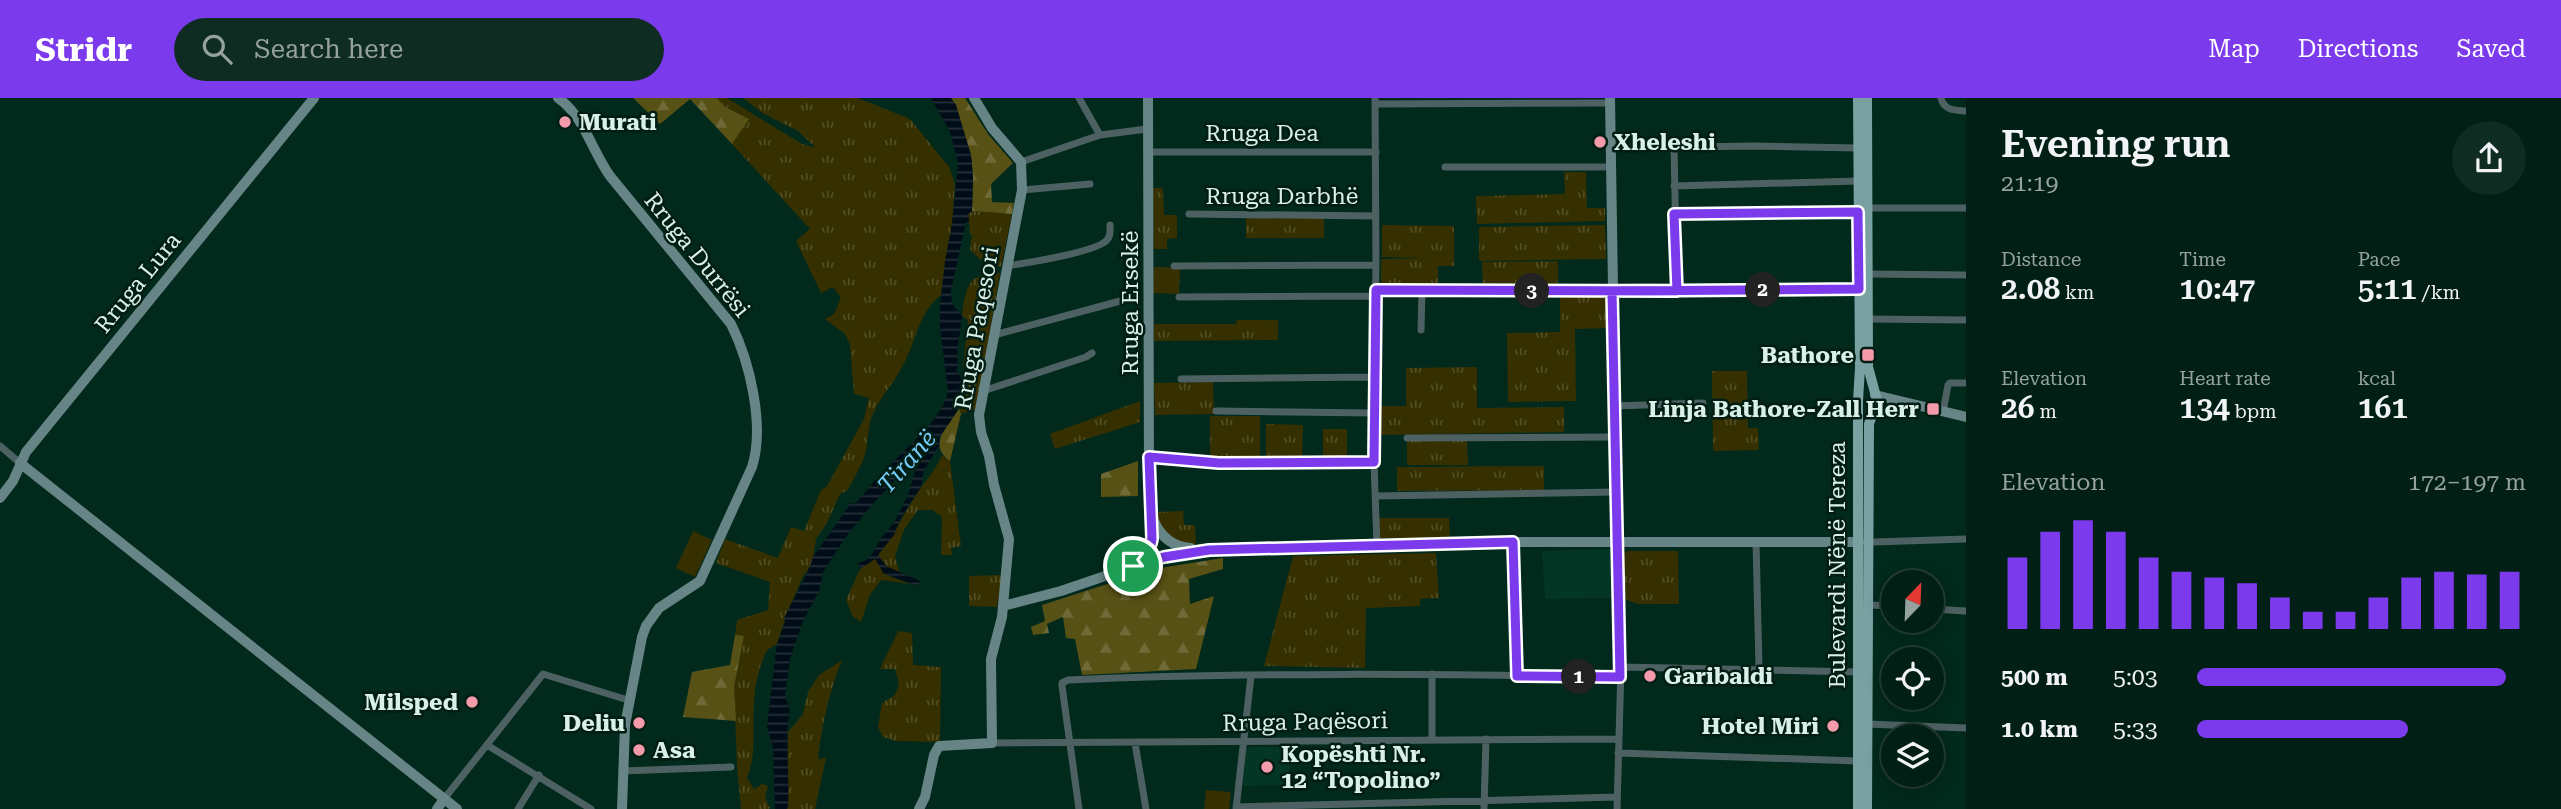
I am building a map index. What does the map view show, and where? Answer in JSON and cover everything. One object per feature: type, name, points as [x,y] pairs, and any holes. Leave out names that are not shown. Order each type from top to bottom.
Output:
[{"type":"main road","name":"Bulevardi Nënë Tereza","points":[[1858,98],[1858,181],[1868,274],[1868,367],[1875,424],[1868,605],[1867,809]]},
{"type":"main road","name":"Bulevardi Nënë Tereza","points":[[1858,809],[1859,289],[1867,98]]},
{"type":"main road","points":[[1864,391],[1874,400],[1867,410],[1858,401],[1864,391]]},
{"type":"street","name":"Rruga Lura","points":[[0,498],[13,481],[26,452],[314,98]]},
{"type":"street","name":"Rruga Durrësi","points":[[558,98],[572,110],[581,123],[594,152],[610,176],[731,324],[741,347],[754,394],[758,441],[752,467],[700,581],[659,608],[646,626],[628,700],[622,809]]},
{"type":"street","points":[[974,98],[992,128],[1021,162],[1100,135],[1147,130]]},
{"type":"street","points":[[1079,98],[1100,135]]},
{"type":"street","name":"Rruga Ersekë","points":[[1148,98],[1150,508],[1157,537]]},
{"type":"street","points":[[1941,98],[1947,108],[1966,110]]},
{"type":"street","points":[[1377,545],[1373,413],[1376,293],[1375,101],[1610,100],[1621,667],[1617,809]]},
{"type":"street","points":[[1674,147],[1677,291]]},
{"type":"street","points":[[1611,148],[1858,148]]},
{"type":"street","name":"Rruga Dea","points":[[1148,152],[1376,152]]},
{"type":"street","name":"Rruga Paqesori","points":[[992,743],[991,659],[1003,606],[1009,539],[979,415],[1022,190],[1021,162]]},
{"type":"street","points":[[1445,167],[1611,167]]},
{"type":"street","points":[[1674,186],[1858,181]]},
{"type":"street","points":[[1022,190],[1090,184]]},
{"type":"street","points":[[1674,214],[1966,208]]},
{"type":"street","name":"Rruga Darbhë","points":[[1189,215],[1376,216]]},
{"type":"street","points":[[1007,266],[1056,257],[1104,243],[1110,236],[1110,225]]},
{"type":"street","points":[[1174,266],[1376,265]]},
{"type":"street","points":[[1868,274],[1966,275]]},
{"type":"street","points":[[1179,297],[1422,290],[1859,289]]},
{"type":"street","points":[[1421,330],[1422,290]]},
{"type":"street","points":[[994,335],[1125,300]]},
{"type":"street","points":[[1868,318],[1966,320]]},
{"type":"street","points":[[983,391],[1092,353]]},
{"type":"street","points":[[1181,379],[1374,377]]},
{"type":"street","points":[[1938,410],[1948,385],[1966,383]]},
{"type":"street","points":[[1874,400],[1966,417]]},
{"type":"street","points":[[1614,406],[1703,403]]},
{"type":"street","points":[[1216,411],[1373,413]]},
{"type":"street","points":[[1407,438],[1615,437]]},
{"type":"street","points":[[0,446],[457,809]]},
{"type":"street","points":[[1149,457],[1219,463],[1374,462]]},
{"type":"street","points":[[1376,496],[1616,492]]},
{"type":"street","points":[[1133,566],[1144,557],[1157,537]]},
{"type":"street","points":[[1157,537],[1185,548],[1209,550],[1513,542],[1859,542]]},
{"type":"street","points":[[1157,537],[1158,553],[1164,557]]},
{"type":"street","points":[[1874,542],[1966,539]]},
{"type":"street","points":[[1756,541],[1759,669]]},
{"type":"street","points":[[1513,542],[1517,676]]},
{"type":"street","points":[[1003,606],[1061,591],[1164,557],[1209,550]]},
{"type":"street","points":[[1868,605],[1881,606]]},
{"type":"street","points":[[1944,610],[1966,611]]},
{"type":"street","points":[[1621,667],[1858,672]]},
{"type":"street","points":[[437,809],[543,674],[628,700]]},
{"type":"street","points":[[1432,674],[1432,740]]},
{"type":"street","points":[[1079,809],[1068,741],[1062,686],[1064,681],[1164,676],[1432,674],[1620,677]]},
{"type":"street","points":[[1251,676],[1236,808],[1484,805],[1617,797]]},
{"type":"street","points":[[1867,724],[1966,728]]},
{"type":"street","points":[[1484,805],[1486,739]]},
{"type":"street","name":"Rruga Paqësori","points":[[992,743],[1618,739]]},
{"type":"street","points":[[919,809],[939,746],[992,743]]},
{"type":"street","points":[[1135,743],[1146,809]]},
{"type":"street","points":[[487,745],[591,809]]},
{"type":"street","points":[[1618,753],[1858,761]]},
{"type":"street","points":[[622,771],[731,767]]},
{"type":"street","points":[[518,809],[539,775]]},
{"type":"shaded area","points":[[1612,549],[1614,598],[1545,599],[1542,551]]},
{"type":"shaded area","name":"Kopështi Nr. 12 “Topolino”","points":[[1250,747],[1288,747],[1291,784],[1243,786],[1246,750]]},
{"type":"green space","points":[[633,98],[717,98],[725,107],[749,119],[732,144],[690,99],[660,124]]},
{"type":"green space","points":[[717,98],[727,98],[802,144],[816,148],[798,131],[764,114],[743,98],[858,98],[910,119],[949,167],[955,184],[941,295],[927,310],[907,358],[874,412],[860,467],[847,491],[840,494],[827,523],[816,539],[812,566],[803,576],[777,644],[767,650],[756,682],[754,741],[747,778],[754,789],[762,784],[768,786],[765,798],[770,808],[768,809],[741,809],[734,687],[744,636],[735,635],[737,620],[768,610],[770,582],[716,563],[725,539],[778,558],[791,527],[804,531],[821,490],[827,486],[864,419],[869,398],[854,394],[850,345],[845,334],[825,319],[834,314],[841,298],[833,287],[821,293],[796,241],[810,229],[732,144],[748,119],[725,107]]},
{"type":"green space","points":[[951,98],[965,98],[988,134],[1013,163],[991,184],[992,202],[1014,203],[1012,214],[972,211],[971,155]]},
{"type":"green space","points":[[1564,172],[1586,172],[1587,208],[1605,208],[1605,221],[1477,224],[1476,196],[1565,194]]},
{"type":"green space","points":[[1153,188],[1163,188],[1164,215],[1177,215],[1177,238],[1167,239],[1167,249],[1154,249]]},
{"type":"green space","points":[[972,211],[1012,214],[1001,267],[981,260],[970,250],[972,235],[968,214]]},
{"type":"green space","points":[[1246,217],[1324,217],[1324,238],[1246,238]]},
{"type":"green space","points":[[1382,225],[1454,226],[1454,266],[1438,266],[1438,286],[1381,286],[1381,259],[1427,258],[1382,257]]},
{"type":"green space","points":[[1605,225],[1606,259],[1479,261],[1479,227]]},
{"type":"green space","points":[[1558,261],[1558,286],[1483,287],[1482,262]]},
{"type":"green space","points":[[1154,267],[1180,268],[1179,294],[1153,293]]},
{"type":"green space","points":[[1000,273],[976,409],[961,414],[959,409],[967,392],[969,373],[963,366],[968,320],[962,316],[965,297],[975,279]]},
{"type":"green space","points":[[1609,293],[1610,328],[1575,329],[1576,401],[1508,402],[1507,333],[1560,332],[1560,294]]},
{"type":"green space","points":[[1237,320],[1278,320],[1278,340],[1154,341],[1154,324],[1236,324]]},
{"type":"green space","points":[[1477,367],[1477,408],[1564,407],[1564,432],[1379,435],[1379,406],[1406,406],[1406,368]]},
{"type":"green space","points":[[1712,371],[1747,371],[1748,428],[1758,428],[1759,450],[1713,451]]},
{"type":"green space","points":[[1213,382],[1214,414],[1155,415],[1154,383]]},
{"type":"green space","points":[[1140,401],[1140,422],[1055,449],[1050,434]]},
{"type":"green space","points":[[959,409],[961,414],[950,461],[940,448],[941,435]]},
{"type":"green space","points":[[1210,416],[1260,416],[1260,460],[1210,460]]},
{"type":"green space","points":[[1266,424],[1303,425],[1302,460],[1266,459]]},
{"type":"green space","points":[[1323,429],[1347,429],[1347,459],[1323,459]]},
{"type":"green space","points":[[1467,440],[1468,465],[1407,465],[1407,441]]},
{"type":"green space","points":[[942,455],[950,461],[961,546],[951,548],[952,555],[941,555],[942,517],[932,510],[918,510],[904,530],[895,556],[900,574],[886,566],[878,555]]},
{"type":"green space","points":[[1138,461],[1138,496],[1101,497],[1101,474]]},
{"type":"green space","points":[[1544,466],[1544,490],[1397,491],[1397,467]]},
{"type":"green space","points":[[1183,511],[1184,525],[1195,525],[1196,544],[1181,542],[1170,536],[1161,526],[1157,512]]},
{"type":"green space","points":[[1379,518],[1449,518],[1450,538],[1379,538]]},
{"type":"green space","points":[[693,531],[712,540],[695,577],[676,568]]},
{"type":"green space","points":[[1627,551],[1678,551],[1679,604],[1637,604],[1624,599],[1624,554]]},
{"type":"green space","points":[[1436,553],[1439,598],[1420,599],[1420,606],[1366,608],[1365,668],[1264,666],[1293,556]]},
{"type":"green space","points":[[875,558],[884,574],[910,584],[881,580],[870,595],[861,622],[853,617],[846,600],[860,569]]},
{"type":"green space","points":[[1223,558],[1223,569],[1189,579],[1190,604],[1214,596],[1196,669],[1082,675],[1075,639],[1066,638],[1063,617],[1047,624],[1049,633],[1033,635],[1031,627],[1045,621],[1042,605],[1154,569]]},
{"type":"green space","points":[[1002,575],[997,607],[969,606],[969,576]]},
{"type":"green space","points":[[898,631],[912,633],[913,665],[941,667],[940,742],[896,741],[883,737],[878,727],[882,703],[895,695],[899,683],[895,669],[880,669]]},
{"type":"green space","points":[[735,635],[744,636],[734,687],[736,721],[683,717],[692,672],[730,665]]},
{"type":"green space","points":[[842,660],[822,733],[818,759],[826,758],[815,809],[787,809],[788,732],[803,714],[808,692],[819,675]]},
{"type":"green space","points":[[1206,790],[1231,792],[1229,809],[1204,809]]},
{"type":"water","name":"Tiranë","points":[[931,98],[951,98],[956,105],[971,155],[972,211],[968,214],[969,222],[966,222],[951,291],[952,304],[962,316],[956,370],[961,379],[962,396],[960,405],[939,438],[940,444],[924,470],[921,487],[900,519],[894,535],[878,555],[886,566],[920,581],[918,586],[884,574],[875,559],[860,569],[858,563],[865,561],[872,554],[894,523],[908,495],[915,471],[927,452],[897,478],[871,506],[845,538],[823,572],[819,591],[803,621],[790,659],[785,695],[790,710],[787,732],[788,806],[787,809],[775,809],[773,748],[767,727],[777,644],[784,618],[813,557],[851,503],[856,503],[930,424],[945,402],[948,391],[940,328],[940,305],[958,163],[950,132]]},
{"type":"place","name":"Murati","points":[[565,122]]},
{"type":"place","name":"Xheleshi","points":[[1600,142]]},
{"type":"place","name":"Bathore","points":[[1868,355]]},
{"type":"place","name":"Linja Bathore-Zall Herr","points":[[1933,409]]},
{"type":"place","name":"Garibaldi","points":[[1650,676]]},
{"type":"place","name":"Milsped","points":[[472,702]]},
{"type":"place","name":"Deliu","points":[[639,723]]},
{"type":"place","name":"Hotel Miri","points":[[1833,726]]},
{"type":"place","name":"Asa","points":[[639,750]]},
{"type":"place","name":"Kopështi Nr. 12 “Topolino”","points":[[1267,767]]},
{"type":"route","points":[[1133,566],[1151,547],[1149,457],[1219,463],[1374,462],[1376,290],[1677,291],[1674,214],[1858,212],[1859,289],[1677,291],[1612,291],[1620,677],[1517,676],[1513,542],[1209,550],[1164,557],[1133,566]]}]
